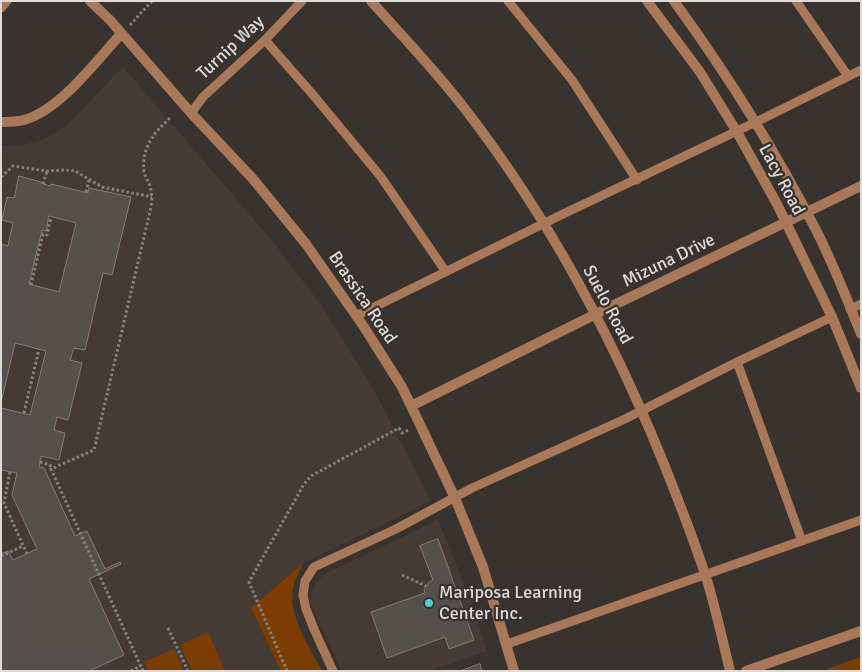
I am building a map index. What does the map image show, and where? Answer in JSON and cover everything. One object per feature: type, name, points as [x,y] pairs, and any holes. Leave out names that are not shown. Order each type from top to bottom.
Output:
[{"type":"street","name":"Brassica Road","points":[[90,1],[265,194],[306,244],[402,387],[455,498],[482,567],[514,671]]},
{"type":"street","name":"Suelo Road","points":[[371,1],[464,108],[543,223],[595,314],[641,410],[668,474],[705,575],[730,671]]},
{"type":"street","name":"Lacy Road","points":[[647,1],[700,72],[737,132],[786,223],[832,317],[861,388]]},
{"type":"street","name":"Lacy Road","points":[[674,1],[717,60],[756,122],[817,231],[861,334]]},
{"type":"street","points":[[1,122],[24,121],[46,111],[61,99],[121,34]]},
{"type":"street","name":"Mizuna Drive","points":[[411,406],[595,314],[861,186]]},
{"type":"street","points":[[746,671],[861,631]]},
{"type":"lane","points":[[1,8],[7,1]]},
{"type":"lane","name":"Turnip Way","points":[[191,113],[203,97],[265,40],[302,1]]},
{"type":"lane","points":[[508,1],[572,80],[637,180]]},
{"type":"lane","points":[[796,1],[848,76]]},
{"type":"lane","points":[[265,40],[381,177],[446,272]]},
{"type":"lane","points":[[356,316],[543,223],[737,132],[861,70]]},
{"type":"lane","points":[[850,309],[861,304]]},
{"type":"lane","points":[[333,671],[314,629],[302,595],[305,581],[314,567],[382,536],[472,488],[641,410],[832,317]]},
{"type":"lane","points":[[737,362],[802,541]]},
{"type":"lane","points":[[507,644],[861,520]]},
{"type":"path","points":[[131,23],[152,1]]},
{"type":"path","points":[[51,469],[94,450],[149,216],[152,197],[144,174],[144,160],[147,147],[156,131],[170,118]]},
{"type":"path","points":[[1,177],[14,166],[46,170],[70,170],[102,187],[152,197]]},
{"type":"path","points":[[43,184],[46,170]]},
{"type":"path","points":[[86,192],[89,180]]},
{"type":"path","points":[[31,285],[43,234],[46,235],[51,217]]},
{"type":"path","points":[[24,413],[39,349]]},
{"type":"path","points":[[287,671],[249,582],[304,484],[311,476],[399,428],[402,433],[410,430]]},
{"type":"path","points":[[40,462],[50,465],[143,671]]},
{"type":"path","points":[[10,472],[4,503],[27,554]]},
{"type":"path","points":[[1,556],[23,546]]},
{"type":"path","points":[[402,574],[426,586]]},
{"type":"path","points":[[168,628],[188,671]]},
{"type":"path","points":[[131,671],[140,666]]},
{"type":"shaded area","points":[[123,67],[274,243],[321,305],[375,392],[431,501],[303,563],[251,608],[281,671],[1,671],[1,146],[19,146],[42,140],[59,131]]},
{"type":"shaded area","points":[[438,520],[469,596],[487,651],[430,671],[342,671],[310,602],[312,590],[317,581],[325,574]]},
{"type":"shaded area","points":[[303,563],[294,586],[292,599],[301,631],[322,671],[281,671],[251,608]]},
{"type":"shaded area","points":[[208,632],[225,671],[192,671],[180,645]]},
{"type":"shaded area","points":[[174,649],[184,671],[148,671],[144,662]]},
{"type":"shaded area","points":[[861,657],[861,671],[821,671]]},
{"type":"building","points":[[19,176],[50,186],[51,184],[88,193],[89,188],[131,197],[112,275],[103,273],[85,350],[74,348],[70,360],[82,363],[68,420],[57,417],[54,430],[65,433],[59,460],[41,456],[39,467],[44,468],[75,536],[87,531],[105,569],[120,562],[121,564],[89,579],[124,655],[89,671],[1,671],[1,554],[8,551],[13,560],[37,549],[12,495],[17,473],[1,470],[1,408],[30,415],[46,351],[15,343],[1,403],[1,244],[8,246],[13,223],[2,220],[7,197],[14,198]],"holes":[[[49,216],[76,223],[59,292],[29,284],[42,230],[46,231]]]},
{"type":"building","name":"Mariposa Learning Center Inc.","points":[[438,539],[474,640],[449,649],[445,637],[387,658],[371,612],[425,593],[424,590],[429,582],[433,580],[420,546]]},
{"type":"building","points":[[480,664],[482,671],[461,671]]},
{"type":"place","name":"Mariposa Learning Center Inc.","points":[[429,603]]}]
